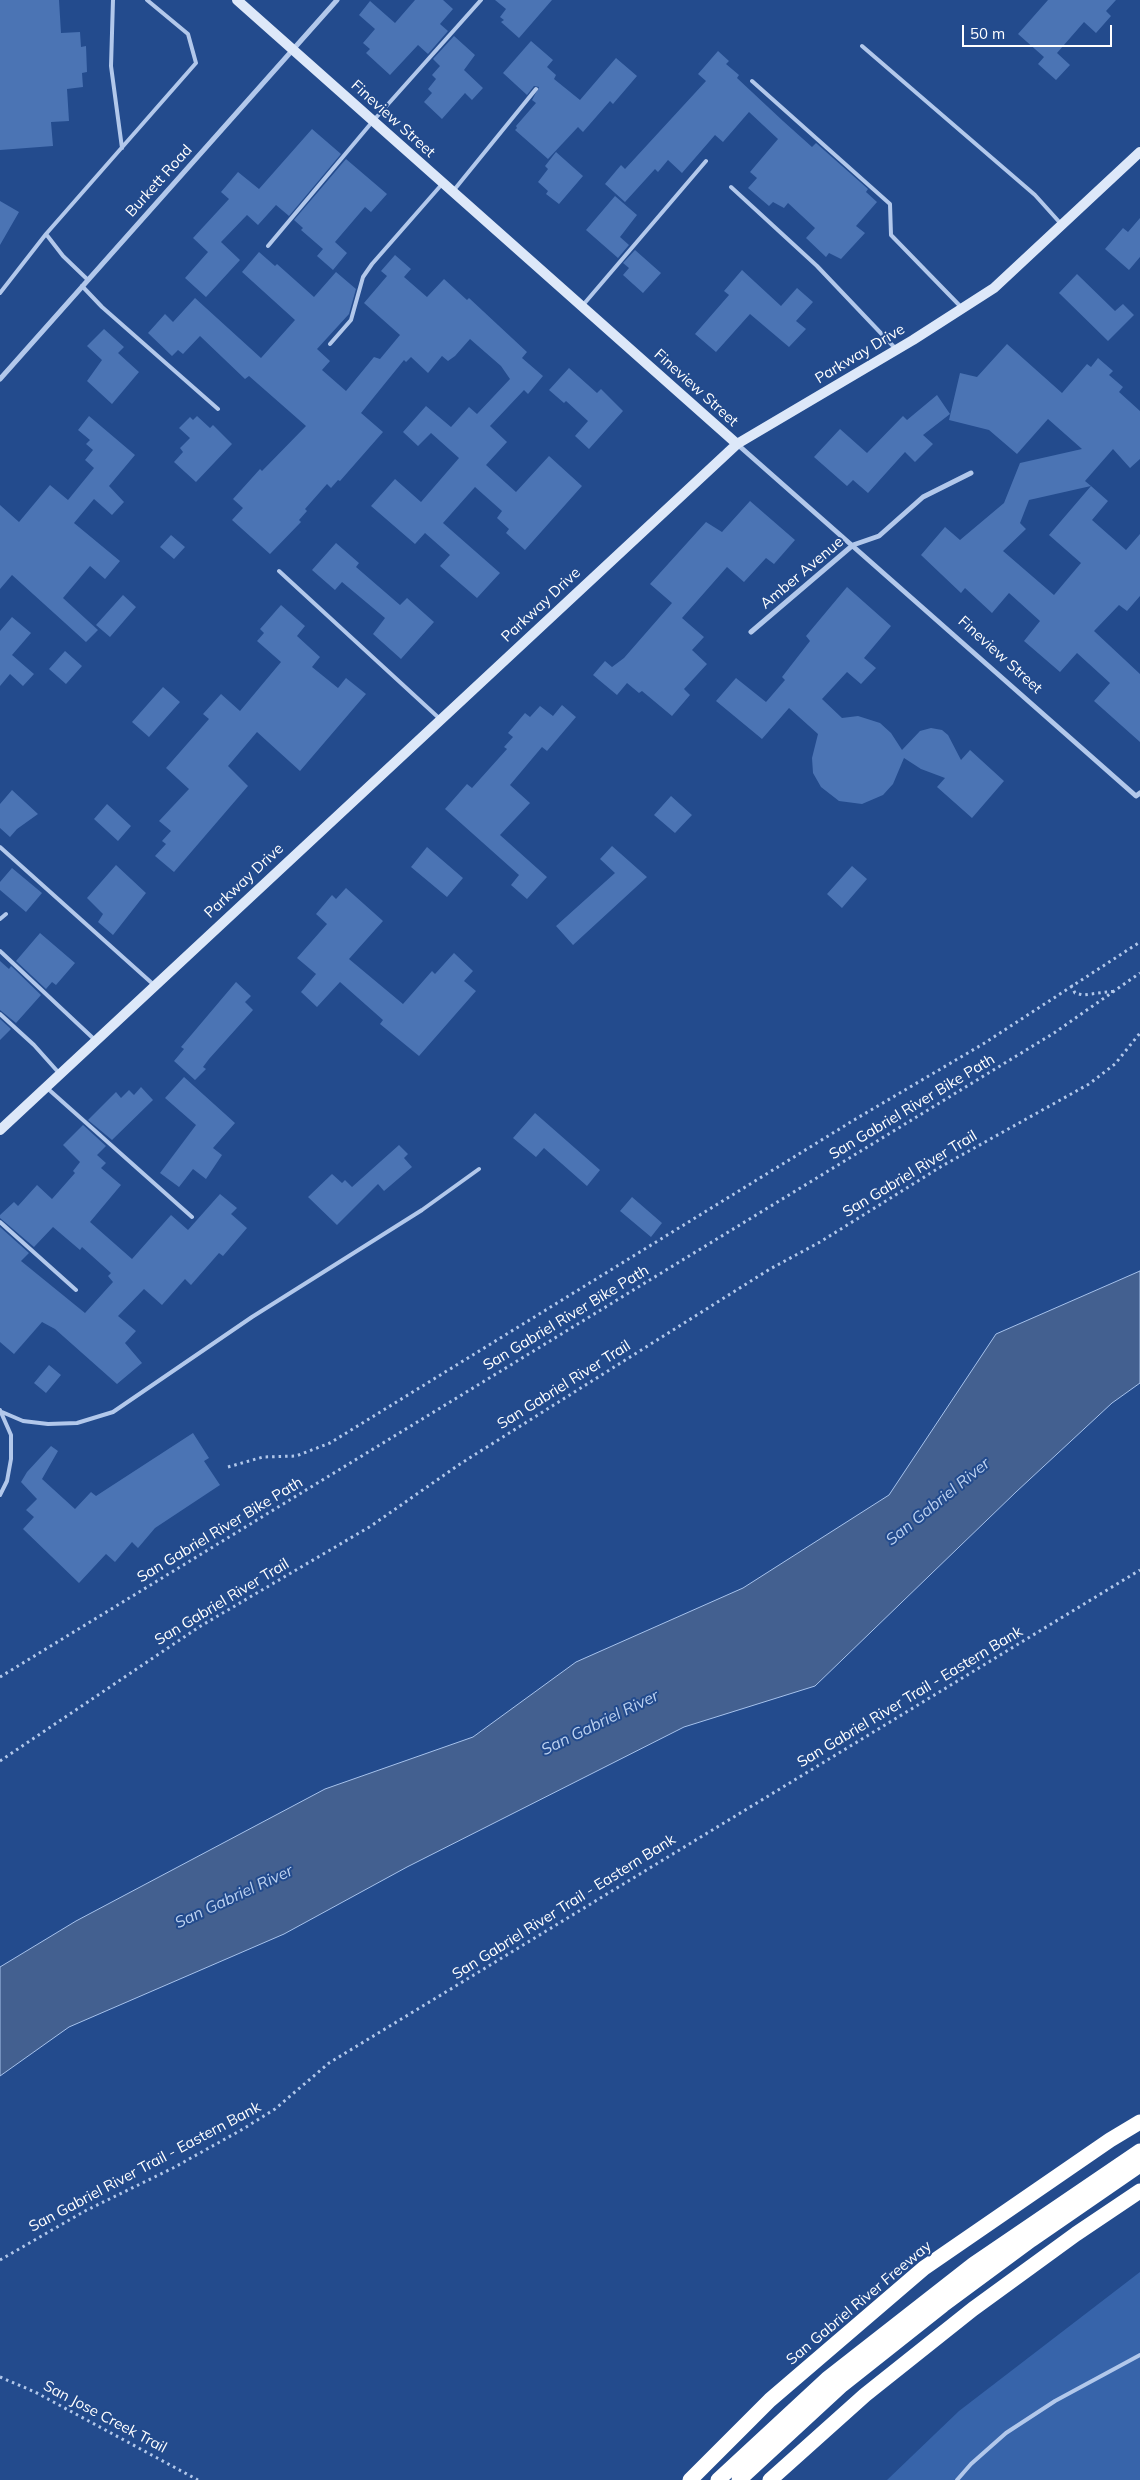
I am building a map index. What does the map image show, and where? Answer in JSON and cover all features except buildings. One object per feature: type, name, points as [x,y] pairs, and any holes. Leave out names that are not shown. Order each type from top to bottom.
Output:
[{"type":"highway","name":"San Gabriel River Freeway","points":[[690,2480],[770,2400],[924,2268],[1110,2140],[1140,2122]]},
{"type":"highway","points":[[718,2480],[827,2379],[974,2264],[1140,2150]]},
{"type":"highway","points":[[739,2480],[842,2385],[936,2311],[1031,2240],[1140,2165]]},
{"type":"highway","points":[[770,2480],[866,2395],[973,2309],[1076,2234],[1140,2192]]},
{"type":"street","name":"Fineview Street","points":[[237,0],[736,444],[1138,795]]},
{"type":"street","name":"Burkett Road","points":[[0,379],[337,0]]},
{"type":"street","name":"Parkway Drive","points":[[0,1130],[736,444],[896,350],[994,288],[1140,152]]},
{"type":"street","name":"Amber Avenue","points":[[751,632],[853,545],[880,536],[923,498],[971,473]]},
{"type":"lane","points":[[112,0],[111,66],[122,148]]},
{"type":"lane","points":[[0,293],[46,234],[196,63],[188,34],[147,0]]},
{"type":"lane","points":[[153,5],[158,0]]},
{"type":"lane","points":[[268,246],[373,121],[481,0]]},
{"type":"lane","points":[[862,46],[1036,196],[1062,225]]},
{"type":"lane","points":[[752,81],[890,204],[891,235],[962,308]]},
{"type":"lane","points":[[453,192],[536,90]]},
{"type":"lane","points":[[582,306],[706,161]]},
{"type":"lane","points":[[330,344],[352,320],[363,276],[443,184]]},
{"type":"lane","points":[[731,187],[817,266],[896,350]]},
{"type":"lane","points":[[46,234],[63,256],[88,280]]},
{"type":"lane","points":[[82,286],[102,307],[218,409]]},
{"type":"lane","points":[[279,571],[440,719]]},
{"type":"lane","points":[[0,847],[154,985]]},
{"type":"lane","points":[[0,919],[6,914]]},
{"type":"lane","points":[[0,951],[95,1040]]},
{"type":"lane","points":[[0,1014],[34,1046],[59,1074]]},
{"type":"lane","points":[[45,1087],[192,1217]]},
{"type":"lane","points":[[1,1411],[23,1421],[48,1424],[77,1424],[113,1412],[252,1317],[422,1210],[479,1169]]},
{"type":"lane","points":[[0,1222],[76,1290]]},
{"type":"lane","points":[[0,1495],[6,1481],[11,1459],[11,1435],[1,1411]]},
{"type":"lane","points":[[958,2480],[971,2464],[1006,2433],[1063,2396],[1140,2356]]},
{"type":"path","points":[[228,1467],[263,1457],[296,1456],[330,1443],[854,1120],[982,1044],[1140,942]]},
{"type":"path","name":"San Gabriel River Bike Path","points":[[0,1677],[1046,1038],[1140,973]]},
{"type":"path","points":[[1071,985],[1075,993],[1083,994],[1117,990]]},
{"type":"path","name":"San Gabriel River Trail","points":[[0,1761],[199,1627],[370,1526],[460,1464],[770,1269],[812,1246],[908,1186],[1089,1084],[1114,1064],[1140,1033]]},
{"type":"path","name":"San Gabriel River Trail - Eastern Bank","points":[[0,2260],[85,2211],[173,2168],[275,2110],[329,2063],[1140,1570]]},
{"type":"path","name":"San Jose Creek Trail","points":[[0,2377],[35,2392],[198,2480]]},
{"type":"shaded area","points":[[1140,2272],[1140,2480],[887,2480],[959,2411]]},
{"type":"water","name":"San Gabriel River","points":[[1140,1271],[1140,1383],[1112,1403],[1016,1492],[815,1686],[684,1727],[407,1867],[284,1934],[69,2027],[0,2076],[0,1967],[76,1921],[325,1789],[473,1737],[576,1662],[743,1588],[889,1495],[996,1334]]}]
